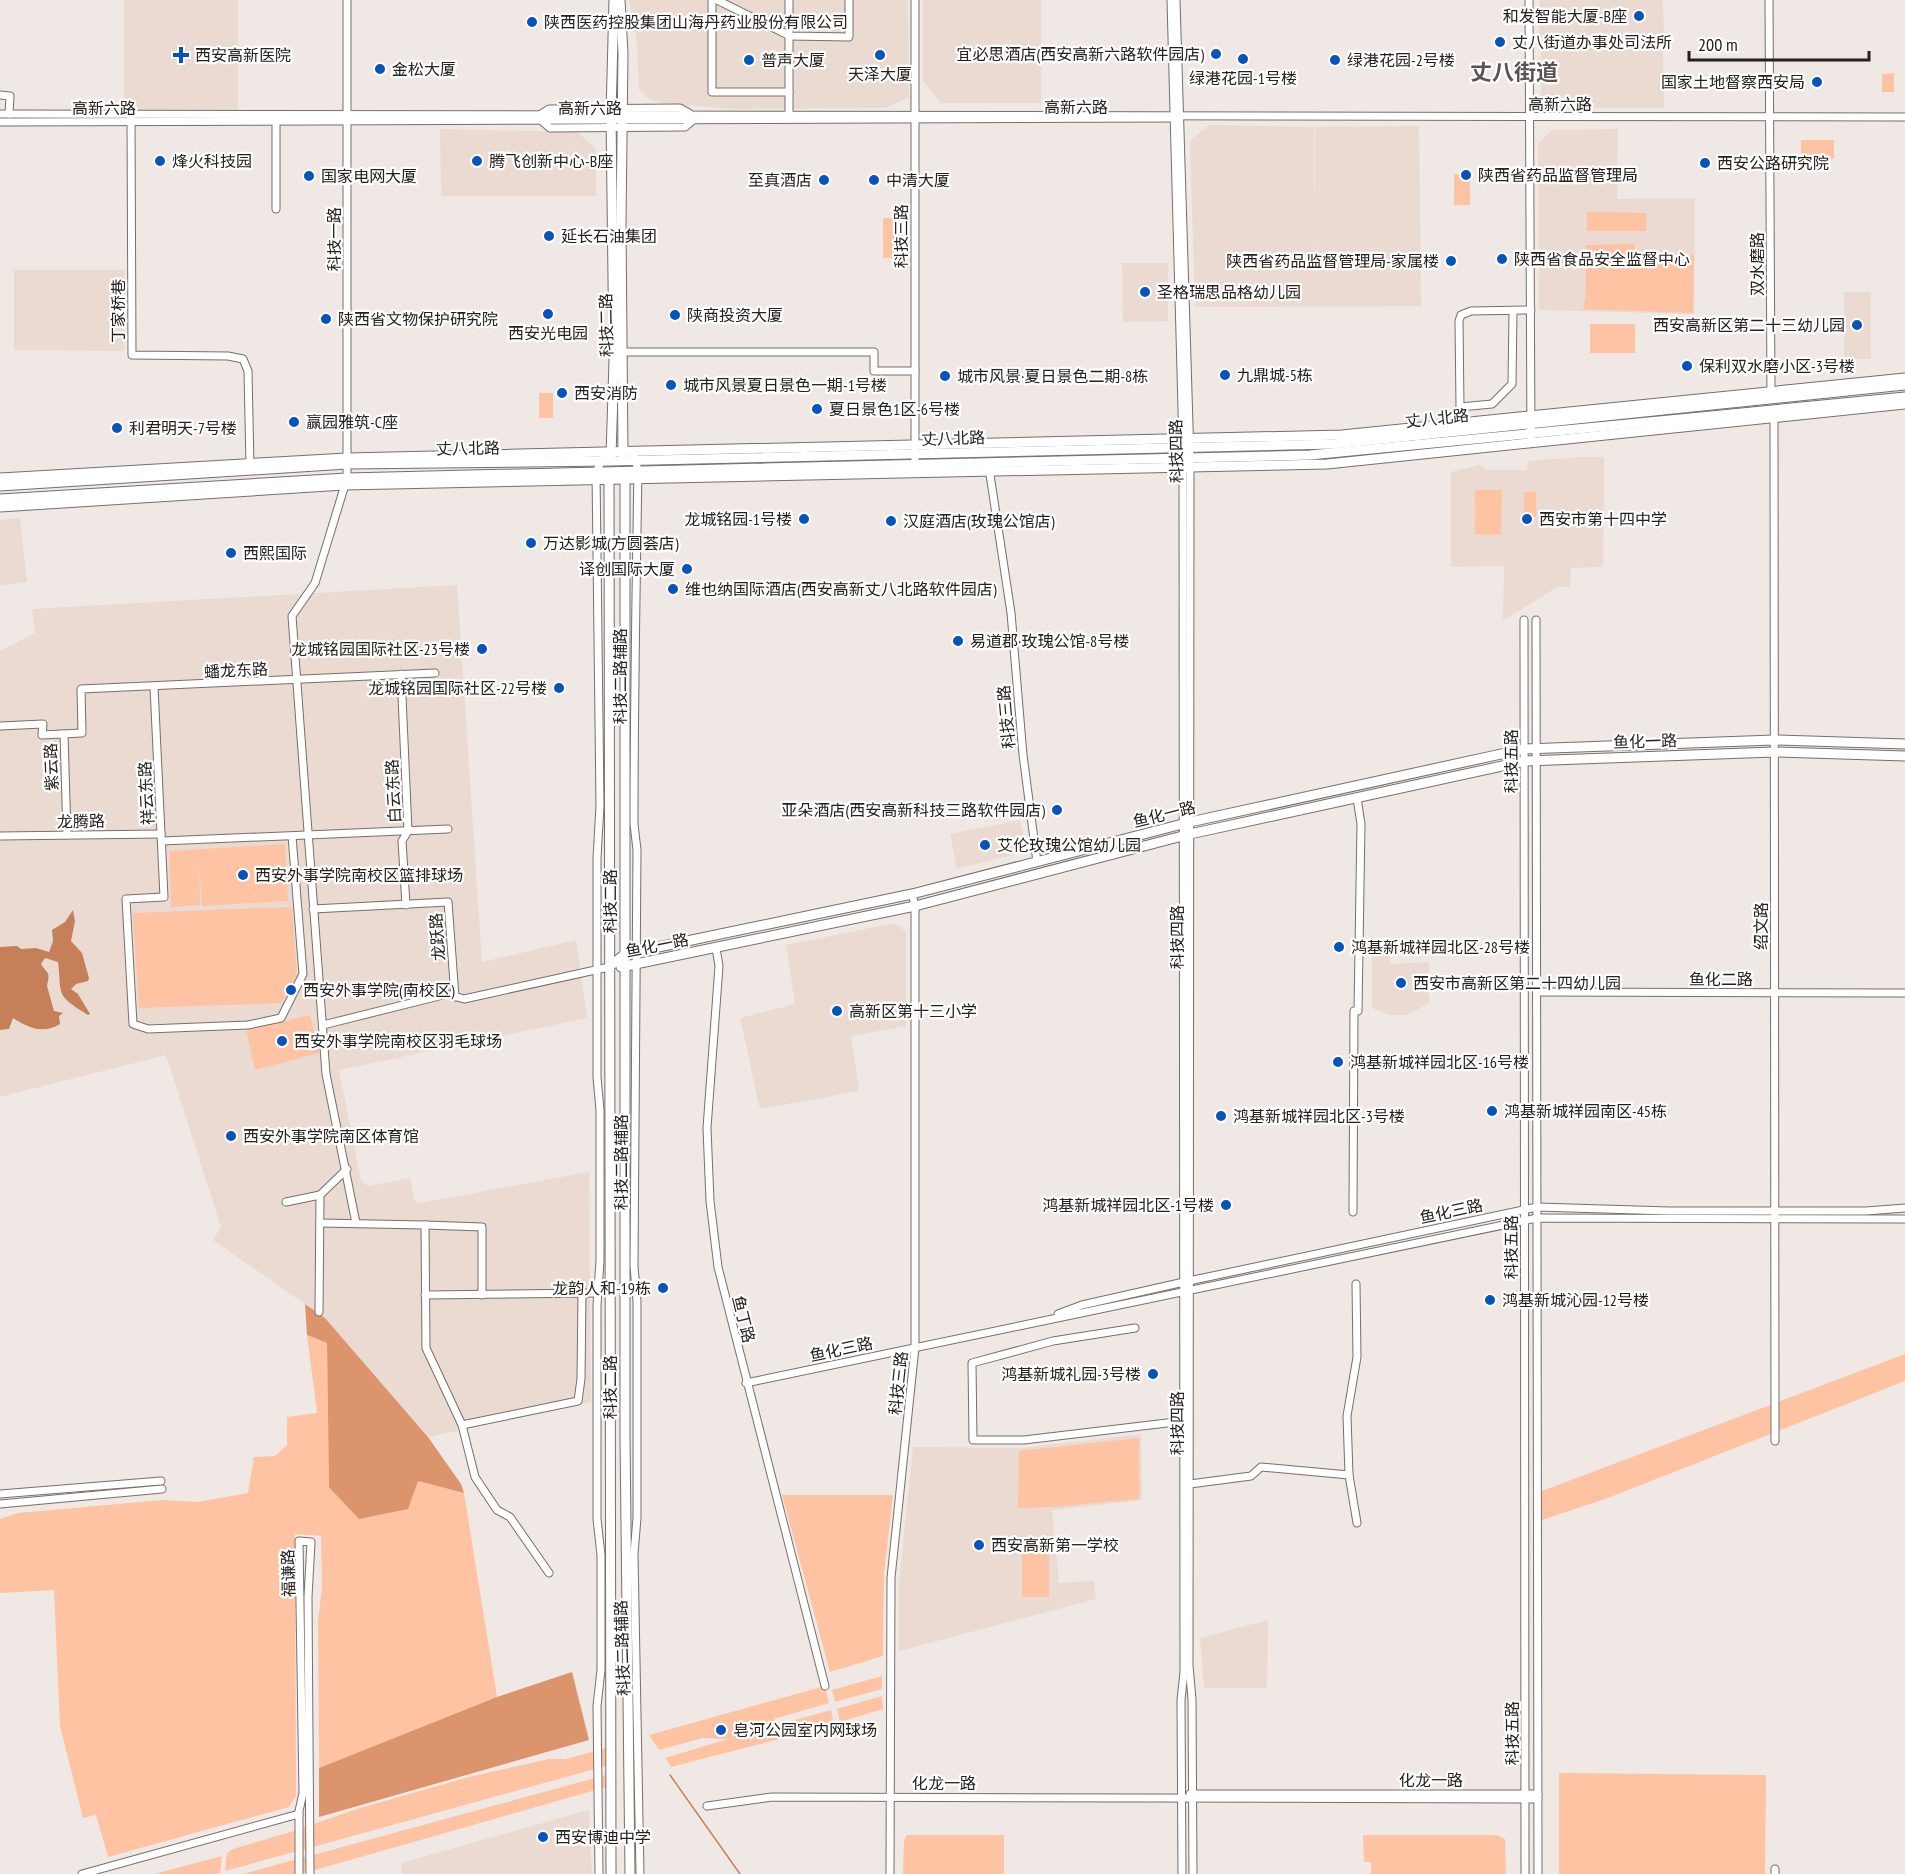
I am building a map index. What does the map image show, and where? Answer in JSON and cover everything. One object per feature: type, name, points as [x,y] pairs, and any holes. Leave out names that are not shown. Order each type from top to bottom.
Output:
[{"type":"main road","name":"科技二路","points":[[611,1874],[609,476],[607,457],[614,361],[611,118],[614,0]]},
{"type":"main road","name":"科技二路","points":[[620,0],[624,118],[621,352],[623,455],[626,475],[625,1437],[630,1874]]},
{"type":"main road","points":[[1771,396],[1905,378]]},
{"type":"main road","name":"丈八北路","points":[[0,486],[250,466],[347,461],[1186,443],[1334,444],[1531,419],[1905,385]]},
{"type":"main road","name":"丈八北路","points":[[0,499],[346,481],[1186,463],[1531,439],[1774,414],[1905,397]]},
{"type":"main road","points":[[1774,414],[1905,404]]},
{"type":"main road","points":[[0,478],[250,466]]},
{"type":"main road","points":[[0,507],[346,481]]},
{"type":"main road","name":"鱼化一路","points":[[609,967],[625,954],[912,894],[1187,823],[1524,749],[1774,740],[1905,744]]},
{"type":"main road","name":"鱼化一路","points":[[609,967],[637,965],[915,906],[1187,835],[1525,761],[1774,752],[1905,756]]},
{"type":"street","name":"科技一路","points":[[347,0],[346,481],[315,583],[292,616],[326,1074],[357,1223]]},
{"type":"street","points":[[712,0],[712,92],[789,92]]},
{"type":"street","points":[[717,0],[789,36],[849,37],[849,0]]},
{"type":"street","points":[[789,0],[789,117]]},
{"type":"street","name":"科技三路","points":[[915,0],[915,469]]},
{"type":"street","name":"科技四路","points":[[1171,0],[1186,443],[1187,1292],[1190,1484],[1189,1666],[1193,1874]]},
{"type":"street","name":"科技四路","points":[[1176,0],[1176,117]]},
{"type":"street","points":[[1529,0],[1531,439]]},
{"type":"street","name":"双水磨路","points":[[1769,0],[1771,396],[1774,414]]},
{"type":"street","points":[[0,95],[10,96],[9,114]]},
{"type":"street","name":"高新六路","points":[[0,114],[276,121],[347,118]]},
{"type":"street","name":"高新六路","points":[[0,122],[131,118],[1905,117]]},
{"type":"street","name":"丁家桥巷","points":[[131,118],[132,355],[228,356],[243,359],[249,371],[250,466]]},
{"type":"street","points":[[541,118],[550,128],[611,118],[685,127],[691,118]]},
{"type":"street","points":[[276,121],[276,209]]},
{"type":"street","points":[[1513,311],[1512,384],[1492,404],[1460,407],[1459,321],[1461,315],[1472,311],[1531,310]]},
{"type":"street","points":[[621,352],[874,352],[874,371],[915,371]]},
{"type":"street","name":"绍文路","points":[[1774,414],[1775,1441]]},
{"type":"street","name":"科技二路辅路","points":[[634,455],[638,474],[638,573],[634,615],[637,952],[634,1266],[637,1301],[637,1518],[634,1565],[640,1874]]},
{"type":"street","points":[[596,476],[607,457]]},
{"type":"street","name":"科技三路","points":[[989,467],[1011,613],[1023,755],[1037,862]]},
{"type":"street","name":"科技二路辅路","points":[[596,476],[600,783],[597,970],[597,1077],[600,1110],[597,1519],[601,1555],[601,1658],[597,1706],[599,1874]]},
{"type":"street","name":"科技五路","points":[[1524,620],[1525,1874]]},
{"type":"street","name":"科技五路","points":[[1536,620],[1538,1874]]},
{"type":"street","name":"蟠龙东路","points":[[64,734],[82,733],[81,689],[435,673]]},
{"type":"street","name":"白云东路","points":[[401,675],[408,831],[402,841],[406,904]]},
{"type":"street","name":"祥云东路","points":[[154,687],[164,897],[126,899],[132,1024],[148,1029],[248,1025],[281,1018],[303,974],[292,836]]},
{"type":"street","points":[[1524,690],[1536,690]]},
{"type":"street","points":[[0,726],[43,724],[42,735],[64,734]]},
{"type":"street","name":"紫云路","points":[[64,734],[68,835]]},
{"type":"street","points":[[1353,1212],[1354,1011],[1358,1011],[1361,824],[1356,798]]},
{"type":"street","name":"龙腾路","points":[[0,837],[308,836],[448,829]]},
{"type":"street","name":"科技三路","points":[[890,1874],[891,1578],[915,1347],[915,906],[912,894]]},
{"type":"street","name":"龙跃路","points":[[313,909],[448,902],[455,997]]},
{"type":"street","name":"鱼丁路","points":[[716,948],[720,966],[707,1128],[710,1201],[722,1287],[825,1686]]},
{"type":"street","points":[[323,1024],[447,994],[464,999],[609,967]]},
{"type":"street","name":"鱼化二路","points":[[1537,992],[1905,993]]},
{"type":"street","points":[[1525,1151],[1537,1151]]},
{"type":"street","points":[[286,1202],[320,1195],[347,1169]]},
{"type":"street","points":[[319,1312],[320,1195]]},
{"type":"street","name":"鱼化三路","points":[[1047,1318],[1082,1305],[1187,1281],[1537,1207],[1905,1219]]},
{"type":"street","name":"鱼化三路","points":[[746,1383],[1047,1318],[1083,1314],[1537,1218],[1775,1214],[1905,1208]]},
{"type":"street","points":[[320,1223],[482,1227],[482,1295]]},
{"type":"street","points":[[425,1225],[426,1348],[462,1425],[475,1478],[497,1510],[510,1517],[549,1573]]},
{"type":"street","points":[[1525,1281],[1537,1281]]},
{"type":"street","points":[[1356,1284],[1357,1357],[1347,1416],[1349,1475],[1357,1523]]},
{"type":"street","name":"科技四路","points":[[1182,1874],[1181,1767],[1187,1292]]},
{"type":"street","points":[[462,1425],[578,1401],[581,1379],[582,1293]]},
{"type":"street","points":[[425,1295],[598,1293]]},
{"type":"street","points":[[1135,1328],[1053,1341],[972,1363],[973,1440],[1024,1440],[1184,1421]]},
{"type":"street","points":[[1190,1484],[1251,1476],[1261,1467],[1349,1475]]},
{"type":"street","points":[[0,1494],[161,1481]]},
{"type":"street","points":[[0,1504],[162,1490]]},
{"type":"street","name":"福谦路","points":[[299,1874],[298,1814],[303,1793],[299,1541],[311,1542],[308,1597],[310,1874]]},
{"type":"street","points":[[1181,1767],[1192,1767]]},
{"type":"street","name":"化龙一路","points":[[707,1806],[772,1797],[1538,1796]]},
{"type":"street","points":[[82,1874],[298,1814]]},
{"type":"street","points":[[1182,1841],[1192,1841]]},
{"type":"shaded area","name":"西安高新医院","points":[[124,0],[238,0],[238,110],[124,110]]},
{"type":"shaded area","points":[[629,0],[908,0],[909,97],[885,108],[731,109],[659,103],[648,98],[639,90],[637,43]]},
{"type":"shaded area","points":[[923,0],[1041,0],[1041,103],[941,103],[923,81]]},
{"type":"shaded area","points":[[1539,0],[1663,0],[1664,42],[1539,44]]},
{"type":"shaded area","points":[[1663,43],[1664,108],[1549,108],[1541,99],[1541,45]]},
{"type":"shaded area","points":[[1894,73],[1894,92],[1882,92],[1882,74]]},
{"type":"shaded area","points":[[1209,125],[1314,127],[1314,271],[1315,127],[1419,126],[1421,306],[1195,307],[1190,141]]},
{"type":"shaded area","points":[[440,129],[577,132],[596,149],[596,196],[441,196]]},
{"type":"shaded area","points":[[1618,129],[1617,199],[1695,198],[1694,314],[1539,310],[1538,144],[1552,130]]},
{"type":"shaded area","points":[[1801,140],[1834,140],[1834,159],[1801,159]]},
{"type":"shaded area","points":[[1454,174],[1470,174],[1470,205],[1454,205]]},
{"type":"shaded area","points":[[1587,212],[1646,213],[1646,231],[1587,231]]},
{"type":"shaded area","points":[[883,218],[903,218],[903,258],[883,258]]},
{"type":"shaded area","points":[[1635,244],[1635,256],[1694,255],[1693,313],[1583,309],[1586,295],[1586,245]]},
{"type":"shaded area","name":"圣格瑞思品格幼儿园","points":[[1122,263],[1168,263],[1168,321],[1123,322]]},
{"type":"shaded area","points":[[14,270],[125,270],[124,351],[14,350]]},
{"type":"shaded area","name":"西安高新区第二十三幼儿园","points":[[1844,292],[1871,292],[1871,359],[1844,359]]},
{"type":"shaded area","points":[[1590,324],[1635,324],[1635,353],[1590,353]]},
{"type":"shaded area","points":[[539,393],[553,393],[553,418],[539,418]]},
{"type":"shaded area","name":"西安市第十四中学","points":[[1604,457],[1603,567],[1571,568],[1570,587],[1557,587],[1503,621],[1504,566],[1451,567],[1451,472],[1480,465],[1485,470],[1527,470],[1528,461]]},
{"type":"shaded area","points":[[1475,490],[1502,490],[1501,535],[1475,534]]},
{"type":"shaded area","points":[[1524,492],[1536,492],[1536,517],[1524,517]]},
{"type":"shaded area","points":[[20,518],[27,582],[0,585],[0,520]]},
{"type":"shaded area","name":"西安外事学院(南校区)","points":[[457,585],[482,962],[576,940],[587,1018],[339,1070],[361,1180],[368,1186],[410,1178],[414,1200],[419,1203],[589,1172],[591,1402],[429,1437],[325,1318],[213,1240],[221,1227],[166,1055],[0,1097],[0,651],[35,633],[32,609]]},
{"type":"shaded area","name":"艾伦玫瑰公馆幼儿园","points":[[1020,820],[1024,836],[1013,855],[957,869],[950,834]]},
{"type":"shaded area","name":"西安外事学院南校区篮排球场","points":[[285,844],[288,901],[202,906],[199,862],[200,905],[171,907],[169,851]]},
{"type":"shaded area","points":[[292,907],[297,975],[281,1003],[139,1008],[133,913]]},
{"type":"shaded area","points":[[73,910],[75,921],[71,941],[82,953],[89,978],[88,981],[76,984],[71,989],[78,994],[90,1014],[88,1015],[65,998],[61,989],[58,962],[45,958],[41,964],[48,974],[47,986],[54,1011],[63,1013],[59,1016],[60,1024],[41,1029],[30,1027],[13,1018],[9,1029],[0,1030],[0,947],[17,946],[21,949],[36,948],[49,952],[53,941],[52,930],[65,922]]},
{"type":"shaded area","name":"高新区第十三小学","points":[[895,923],[906,932],[906,1026],[851,1036],[859,1091],[760,1109],[740,1018],[795,1004],[786,945]]},
{"type":"shaded area","name":"西安市高新区第二十四幼儿园","points":[[1372,947],[1389,947],[1390,964],[1429,962],[1429,1003],[1407,1015],[1390,1015],[1372,1008]]},
{"type":"shaded area","name":"西安外事学院南校区羽毛球场","points":[[310,1015],[319,1053],[255,1070],[246,1030]]},
{"type":"shaded area","points":[[305,1304],[325,1318],[428,1437],[461,1484],[464,1493],[418,1481],[408,1509],[359,1519],[329,1487],[327,1343],[307,1335]]},
{"type":"shaded area","points":[[307,1335],[327,1343],[329,1487],[418,1481],[464,1493],[497,1697],[319,1768],[318,1621],[322,1587],[321,1536],[295,1534],[296,1796],[289,1807],[108,1857],[96,1815],[83,1818],[60,1726],[54,1590],[0,1593],[0,1519],[18,1513],[162,1500],[198,1502],[248,1493],[254,1457],[275,1456],[287,1445],[287,1417],[317,1413]]},
{"type":"shaded area","points":[[1905,1354],[1905,1381],[1608,1498],[1542,1520],[1542,1491]]},
{"type":"shaded area","name":"西安高新第一学校","points":[[1141,1434],[1142,1500],[1052,1510],[1059,1583],[1094,1581],[1096,1599],[899,1651],[899,1583],[913,1447],[1021,1448]]},
{"type":"shaded area","points":[[1139,1438],[1139,1499],[1018,1508],[1019,1451]]},
{"type":"shaded area","points":[[782,1495],[893,1495],[884,1574],[883,1656],[830,1672]]},
{"type":"shaded area","points":[[1022,1546],[1049,1546],[1049,1597],[1022,1597]]},
{"type":"shaded area","points":[[1268,1620],[1267,1688],[1204,1688],[1200,1638]]},
{"type":"shaded area","points":[[572,1672],[589,1740],[319,1817],[319,1768],[497,1697]]},
{"type":"shaded area","points":[[882,1676],[882,1689],[835,1702],[832,1690]]},
{"type":"shaded area","points":[[825,1686],[829,1703],[774,1719],[774,1726],[831,1710],[834,1725],[671,1767],[665,1758],[728,1739],[703,1738],[659,1750],[649,1735]]},
{"type":"shaded area","points":[[882,1696],[883,1709],[840,1722],[837,1709]]},
{"type":"shaded area","points":[[613,1746],[613,1764],[302,1850],[302,1828],[357,1809],[469,1777],[549,1759],[566,1759]]},
{"type":"shaded area","points":[[613,1773],[613,1785],[301,1874],[302,1858]]},
{"type":"shaded area","points":[[1559,1773],[1766,1775],[1765,1874],[1559,1874]]},
{"type":"shaded area","name":"西安博迪中学","points":[[589,1810],[592,1874],[402,1874],[401,1863]]},
{"type":"shaded area","points":[[297,1830],[297,1851],[225,1871],[227,1853],[233,1849]]},
{"type":"shaded area","points":[[907,1835],[1004,1835],[1004,1874],[903,1874],[904,1840]]},
{"type":"shaded area","points":[[1363,1835],[1497,1835],[1505,1839],[1506,1874],[1371,1874],[1371,1862],[1364,1862]]},
{"type":"shaded area","points":[[222,1856],[220,1873],[154,1874]]},
{"type":"shaded area","points":[[297,1859],[297,1874],[243,1874]]},
{"type":"waterway","points":[[670,1775],[740,1874]]},
{"type":"place","name":"和发智能大厦-B座","points":[[1639,16]]},
{"type":"place","name":"陕西医药控股集团山海丹药业股份有限公司","points":[[532,22]]},
{"type":"place","name":"丈八街道办事处司法所","points":[[1500,42]]},
{"type":"place","name":"宜必思酒店(西安高新六路软件园店)","points":[[1216,54]]},
{"type":"place","name":"西安高新医院","points":[[181,55]]},
{"type":"place","name":"天泽大厦","points":[[880,55]]},
{"type":"place","name":"绿港花园-1号楼","points":[[1243,59]]},
{"type":"place","name":"普声大厦","points":[[749,60]]},
{"type":"place","name":"绿港花园-2号楼","points":[[1335,60]]},
{"type":"place","name":"金松大厦","points":[[380,69]]},
{"type":"place","name":"国家土地督察西安局","points":[[1817,82]]},
{"type":"place","name":"烽火科技园","points":[[160,161]]},
{"type":"place","name":"腾飞创新中心-B座","points":[[477,161]]},
{"type":"place","name":"西安公路研究院","points":[[1705,163]]},
{"type":"place","name":"陕西省药品监督管理局","points":[[1466,175]]},
{"type":"place","name":"国家电网大厦","points":[[309,176]]},
{"type":"place","name":"至真酒店","points":[[824,180]]},
{"type":"place","name":"中清大厦","points":[[874,180]]},
{"type":"place","name":"延长石油集团","points":[[549,236]]},
{"type":"place","name":"陕西省食品安全监督中心","points":[[1502,259]]},
{"type":"place","name":"陕西省药品监督管理局-家属楼","points":[[1451,261]]},
{"type":"place","name":"圣格瑞思品格幼儿园","points":[[1145,292]]},
{"type":"place","name":"西安光电园","points":[[548,314]]},
{"type":"place","name":"陕商投资大厦","points":[[675,315]]},
{"type":"place","name":"陕西省文物保护研究院","points":[[326,319]]},
{"type":"place","name":"西安高新区第二十三幼儿园","points":[[1857,325]]},
{"type":"place","name":"保利双水磨小区-3号楼","points":[[1687,366]]},
{"type":"place","name":"九鼎城-5栋","points":[[1225,375]]},
{"type":"place","name":"城市风景·夏日景色二期-8栋","points":[[945,376]]},
{"type":"place","name":"城市风景夏日景色一期-1号楼","points":[[671,385]]},
{"type":"place","name":"西安消防","points":[[562,393]]},
{"type":"place","name":"夏日景色1区-6号楼","points":[[817,409]]},
{"type":"place","name":"赢园雅筑-C座","points":[[294,422]]},
{"type":"place","name":"利君明天-7号楼","points":[[117,428]]},
{"type":"place","name":"龙城铭园-1号楼","points":[[804,519]]},
{"type":"place","name":"西安市第十四中学","points":[[1527,519]]},
{"type":"place","name":"汉庭酒店(玫瑰公馆店)","points":[[891,521]]},
{"type":"place","name":"万达影城(方圆荟店)","points":[[531,543]]},
{"type":"place","name":"西熙国际","points":[[231,553]]},
{"type":"place","name":"译创国际大厦","points":[[687,569]]},
{"type":"place","name":"维也纳国际酒店(西安高新丈八北路软件园店)","points":[[673,589]]},
{"type":"place","name":"易道郡·玫瑰公馆-8号楼","points":[[958,641]]},
{"type":"place","name":"龙城铭园国际社区-23号楼","points":[[482,649]]},
{"type":"place","name":"龙城铭园国际社区-22号楼","points":[[559,688]]},
{"type":"place","name":"亚朵酒店(西安高新科技三路软件园店)","points":[[1057,810]]},
{"type":"place","name":"艾伦玫瑰公馆幼儿园","points":[[985,845]]},
{"type":"place","name":"西安外事学院南校区篮排球场","points":[[243,875]]},
{"type":"place","name":"鸿基新城祥园北区-28号楼","points":[[1339,947]]},
{"type":"place","name":"西安市高新区第二十四幼儿园","points":[[1401,983]]},
{"type":"place","name":"西安外事学院(南校区)","points":[[291,990]]},
{"type":"place","name":"高新区第十三小学","points":[[837,1011]]},
{"type":"place","name":"西安外事学院南校区羽毛球场","points":[[282,1041]]},
{"type":"place","name":"鸿基新城祥园北区-16号楼","points":[[1338,1062]]},
{"type":"place","name":"鸿基新城祥园南区-45栋","points":[[1492,1111]]},
{"type":"place","name":"鸿基新城祥园北区-3号楼","points":[[1221,1116]]},
{"type":"place","name":"西安外事学院南区体育馆","points":[[231,1136]]},
{"type":"place","name":"鸿基新城祥园北区-1号楼","points":[[1226,1205]]},
{"type":"place","name":"龙韵人和-19栋","points":[[663,1288]]},
{"type":"place","name":"鸿基新城沁园-12号楼","points":[[1490,1300]]},
{"type":"place","name":"鸿基新城礼园-3号楼","points":[[1153,1374]]},
{"type":"place","name":"西安高新第一学校","points":[[979,1545]]},
{"type":"place","name":"皂河公园室内网球场","points":[[721,1730]]},
{"type":"place","name":"西安博迪中学","points":[[543,1837]]},
{"type":"district","name":"丈八街道","points":[[1514,72]]}]
